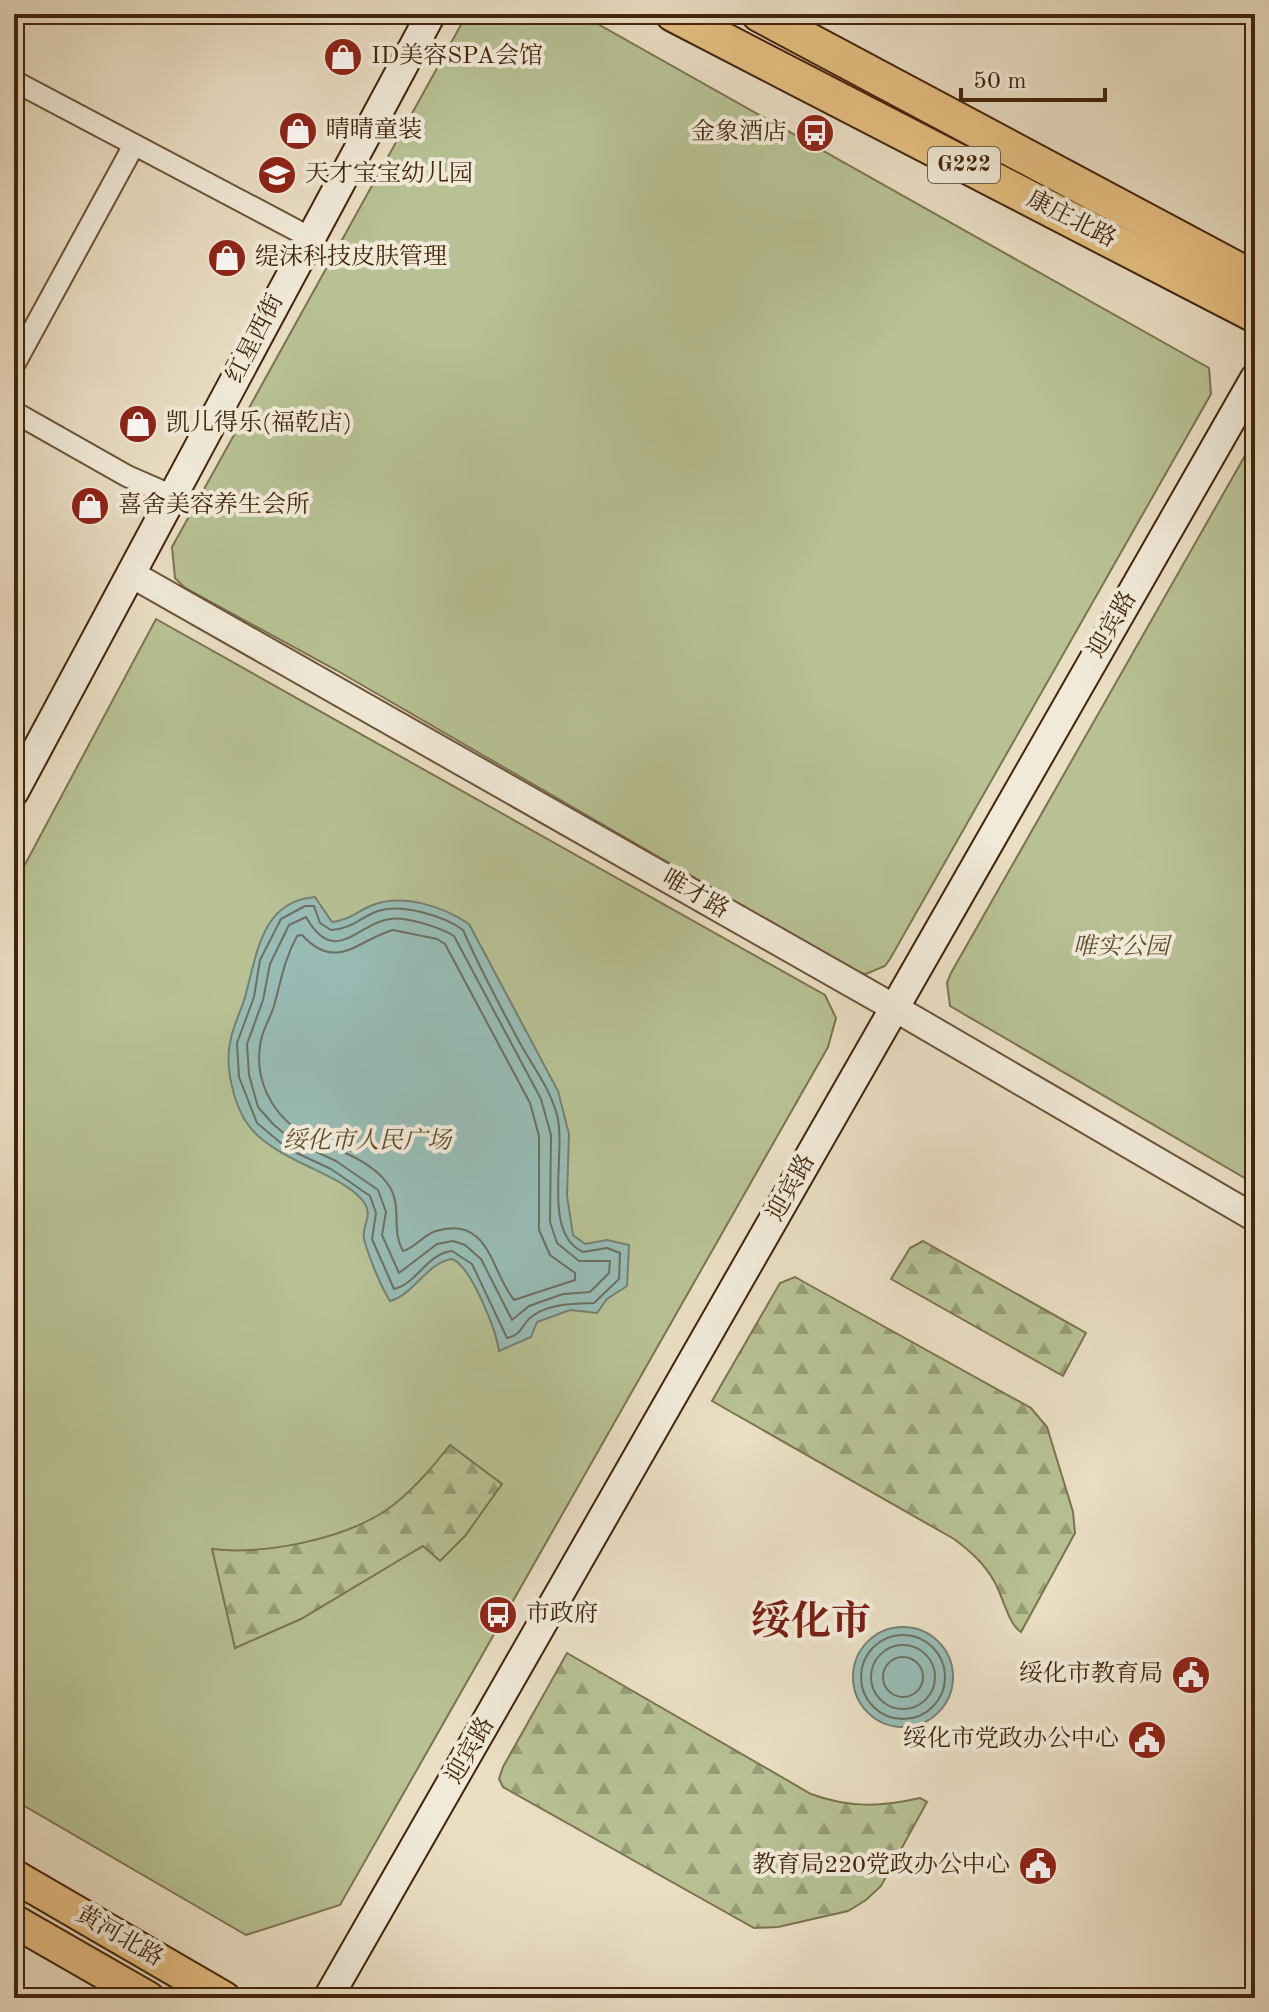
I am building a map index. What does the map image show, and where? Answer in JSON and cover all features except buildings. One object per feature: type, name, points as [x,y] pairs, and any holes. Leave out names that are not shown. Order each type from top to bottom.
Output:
[{"type":"highway","name":"康庄北路","points":[[673,14],[1255,315]]},
{"type":"highway","name":"康庄北路","points":[[759,14],[1255,279]]},
{"type":"main road","name":"红星西街","points":[[14,792],[175,497],[309,237],[431,14]]},
{"type":"main road","name":"迎宾路","points":[[328,1998],[1255,378]]},
{"type":"main road","name":"黄河北路","points":[[14,1876],[224,1998]]},
{"type":"main road","name":"黄河北路","points":[[14,1921],[148,1998]]},
{"type":"street","points":[[14,104],[19,83],[309,237]]},
{"type":"street","points":[[14,365],[134,145]]},
{"type":"street","points":[[14,412],[127,476],[175,497]]},
{"type":"street","name":"唯才路","points":[[133,575],[893,1007],[1255,1218]]},
{"type":"green space","points":[[467,14],[580,14],[1209,368],[1211,394],[885,966],[866,974],[857,972],[336,670],[185,588],[175,578],[172,547]]},
{"type":"green space","name":"唯实公园","points":[[1255,438],[1255,1184],[950,1006],[947,983]]},
{"type":"green space","name":"绥化市人民广场","points":[[156,619],[825,995],[836,1018],[828,1047],[340,1905],[246,1935],[14,1800],[14,885]]},
{"type":"green space","points":[[923,1241],[1086,1333],[1063,1376],[891,1279],[910,1248]]},
{"type":"green space","points":[[795,1277],[1031,1408],[1047,1427],[1073,1512],[1075,1533],[1021,1632],[1013,1623],[986,1569],[954,1539],[712,1401],[780,1283]]},
{"type":"green space","points":[[450,1445],[502,1484],[465,1536],[440,1561],[423,1546],[301,1619],[235,1648],[212,1549],[278,1547],[347,1530],[385,1511],[403,1497]]},
{"type":"green space","points":[[567,1653],[811,1794],[852,1804],[892,1803],[920,1798],[927,1802],[881,1886],[848,1911],[778,1927],[754,1928],[503,1787],[499,1779],[503,1767]]},
{"type":"water","points":[[315,897],[332,922],[373,905],[410,901],[436,907],[469,924],[558,1091],[569,1134],[567,1196],[573,1235],[585,1244],[607,1240],[629,1245],[627,1286],[607,1299],[597,1313],[570,1310],[537,1322],[531,1337],[499,1351],[488,1315],[474,1286],[467,1273],[452,1259],[435,1266],[407,1292],[390,1301],[364,1239],[368,1213],[365,1204],[344,1185],[276,1149],[249,1126],[238,1107],[231,1084],[229,1048],[232,1033],[258,948],[272,919],[283,908]]},
{"type":"water","points":[[903,1627],[922,1630],[939,1641],[950,1658],[953,1677],[950,1696],[939,1713],[922,1724],[903,1727],[884,1724],[867,1713],[856,1696],[853,1677],[856,1658],[867,1641],[884,1630]]},
{"type":"place","name":"ID美容SPA会馆","points":[[343,57]]},
{"type":"place","name":"晴晴童装","points":[[298,131]]},
{"type":"place","name":"金象酒店","points":[[815,133]]},
{"type":"place","name":"天才宝宝幼儿园","points":[[277,175]]},
{"type":"place","name":"缇沫科技皮肤管理","points":[[227,258]]},
{"type":"place","name":"凯儿得乐(福乾店)","points":[[138,424]]},
{"type":"place","name":"喜舍美容养生会所","points":[[90,506]]},
{"type":"place","name":"市政府","points":[[498,1615]]},
{"type":"place","name":"绥化市教育局","points":[[1191,1675]]},
{"type":"place","name":"绥化市党政办公中心","points":[[1147,1740]]},
{"type":"place","name":"教育局220党政办公中心","points":[[1038,1866]]},
{"type":"district","name":"绥化市","points":[[811,1624]]}]
